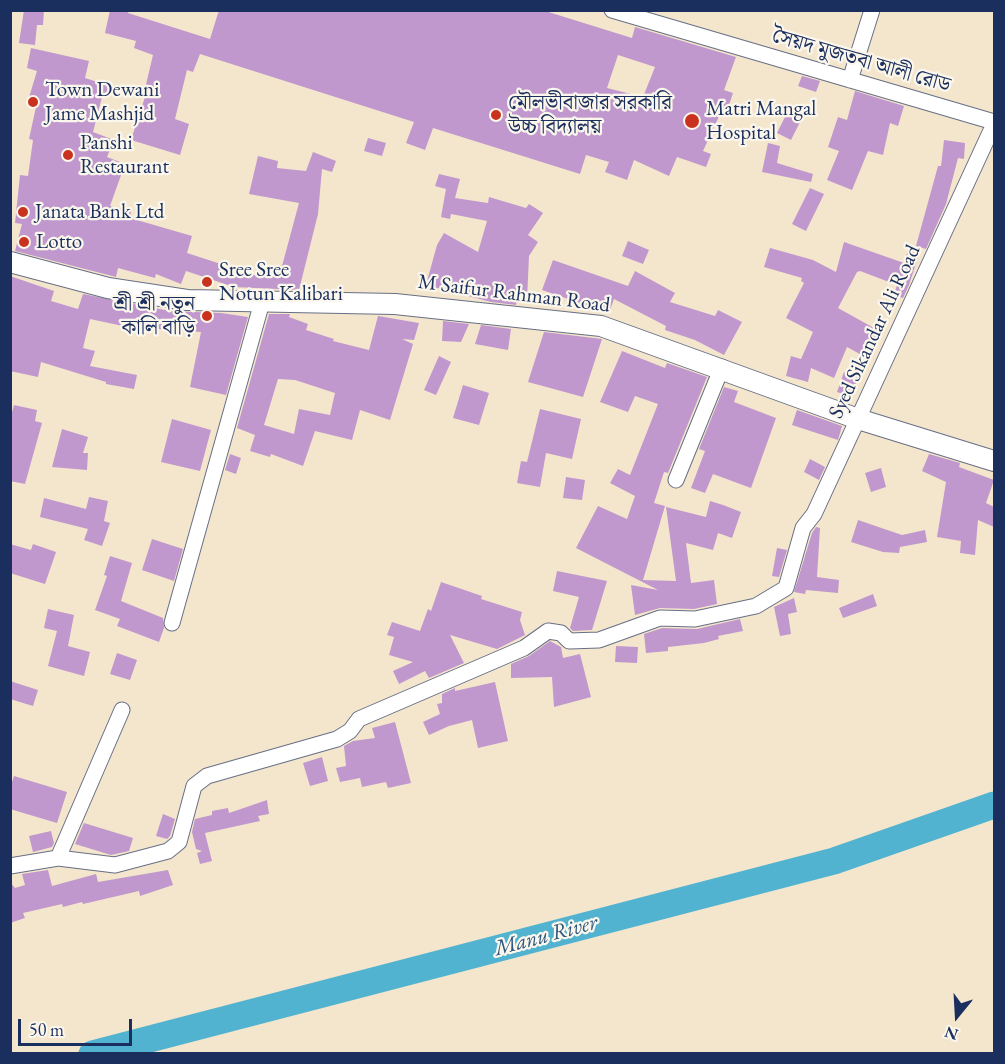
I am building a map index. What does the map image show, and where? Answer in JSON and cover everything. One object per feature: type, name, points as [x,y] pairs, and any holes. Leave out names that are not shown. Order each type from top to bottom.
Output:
[{"type":"main road","name":"M Saifur Rahman Road","points":[[10,262],[108,288],[187,300],[395,304],[601,326],[722,367],[858,419],[994,461]]},
{"type":"street","name":"সৈয়দ মুজতবা আলী রোড","points":[[612,10],[994,123]]},
{"type":"street","points":[[850,80],[872,10]]},
{"type":"street","name":"Syed Sikandar Ali Road","points":[[10,866],[58,858],[115,865],[168,851],[179,842],[194,786],[207,776],[337,740],[350,731],[359,719],[524,648],[548,632],[561,633],[569,641],[599,640],[660,618],[695,619],[756,606],[786,588],[797,558],[803,528],[814,514],[994,123]]},
{"type":"street","points":[[172,623],[262,302]]},
{"type":"street","points":[[676,480],[722,367]]},
{"type":"street","points":[[58,858],[122,710]]},
{"type":"building","points":[[24,10],[44,10],[43,25],[37,25],[35,45],[19,43]]},
{"type":"building","name":"মৌলভীবাজার সরকারি উচ্চ বিদ্যালয়","points":[[110,10],[129,10],[128,13],[210,39],[219,10],[542,10],[632,38],[635,27],[736,57],[724,90],[733,93],[727,111],[722,110],[703,151],[711,154],[706,167],[677,157],[669,176],[634,160],[627,180],[605,172],[609,162],[586,155],[580,174],[433,128],[425,150],[406,143],[414,122],[200,54],[193,72],[187,70],[175,119],[189,124],[180,155],[131,140],[145,97],[143,97],[153,55],[134,48],[136,41],[105,33]],"holes":[[[618,55],[655,67],[643,97],[607,88]]]},
{"type":"building","points":[[31,48],[89,61],[85,78],[110,86],[106,98],[102,97],[93,132],[114,140],[107,157],[125,164],[110,206],[131,211],[130,218],[192,236],[187,253],[224,265],[221,275],[277,275],[279,265],[282,266],[299,203],[249,194],[258,156],[278,161],[277,168],[306,171],[313,152],[336,161],[332,172],[322,169],[318,214],[299,290],[234,287],[186,271],[181,284],[156,274],[155,278],[118,268],[116,277],[15,251],[22,224],[15,223],[20,175],[28,176],[33,140],[29,139],[36,107],[27,104],[37,71],[27,68]]},
{"type":"building","points":[[802,76],[820,81],[816,92],[798,86]]},
{"type":"building","points":[[855,91],[904,106],[898,126],[890,123],[883,155],[868,151],[852,190],[827,180],[839,151],[828,147],[838,117],[847,120]]},
{"type":"building","points":[[791,105],[805,112],[791,140],[777,133]]},
{"type":"building","points":[[368,138],[386,143],[382,156],[364,151]]},
{"type":"building","points":[[944,140],[965,143],[964,159],[958,158],[946,204],[926,249],[916,246],[938,166],[941,166]]},
{"type":"building","points":[[768,143],[780,146],[777,163],[813,174],[811,182],[762,172]]},
{"type":"building","points":[[439,174],[460,179],[455,198],[488,203],[489,197],[526,208],[529,204],[543,213],[528,235],[538,242],[529,256],[527,300],[517,299],[516,305],[491,302],[426,285],[437,245],[444,233],[478,252],[487,221],[451,214],[450,219],[441,217],[446,189],[435,186]]},
{"type":"building","points":[[810,188],[824,194],[806,231],[792,224]]},
{"type":"building","points":[[628,241],[649,250],[643,264],[622,256]]},
{"type":"building","points":[[844,242],[904,263],[908,250],[919,254],[909,285],[903,298],[894,295],[897,285],[860,271],[857,272],[838,308],[883,333],[869,359],[847,347],[834,378],[811,368],[808,382],[786,376],[791,356],[801,359],[813,332],[786,318],[804,283],[801,281],[802,278],[764,267],[770,248],[813,260],[836,272]]},
{"type":"building","points":[[553,260],[628,286],[635,271],[675,293],[670,302],[715,316],[718,310],[742,322],[724,355],[695,340],[665,330],[666,326],[614,299],[609,313],[542,290]]},
{"type":"building","points":[[10,276],[54,291],[51,301],[78,309],[83,294],[170,311],[221,313],[248,317],[226,395],[190,387],[201,332],[159,329],[143,324],[142,330],[90,319],[83,348],[95,351],[90,366],[137,375],[134,389],[106,384],[106,382],[41,362],[38,377],[10,371]]},
{"type":"building","points":[[269,314],[290,314],[289,317],[308,324],[306,330],[334,339],[333,341],[369,350],[378,316],[419,323],[414,340],[402,339],[413,344],[390,420],[360,410],[352,440],[315,431],[303,466],[271,454],[270,457],[250,451],[255,435],[237,428]],"holes":[[[278,379],[295,380],[335,393],[330,415],[299,409],[294,434],[264,425]]]},
{"type":"building","points":[[443,321],[469,324],[461,342],[442,341]]},
{"type":"building","points":[[481,325],[511,329],[508,350],[475,344]]},
{"type":"building","points":[[544,332],[602,339],[583,397],[528,382]]},
{"type":"building","points":[[622,351],[665,368],[667,363],[707,377],[668,473],[664,472],[654,503],[665,506],[643,580],[676,581],[666,507],[706,517],[710,501],[723,505],[741,512],[732,538],[718,533],[713,550],[686,543],[691,583],[714,580],[717,604],[694,609],[660,608],[635,615],[631,585],[658,590],[576,548],[598,506],[627,519],[635,496],[610,483],[618,469],[630,475],[658,404],[635,396],[628,412],[600,402]]},
{"type":"building","points":[[439,356],[451,362],[436,395],[424,390]]},
{"type":"building","points":[[844,372],[858,377],[852,397],[837,392]]},
{"type":"building","points":[[463,385],[489,393],[479,425],[453,418]]},
{"type":"building","points":[[724,387],[738,391],[734,402],[776,418],[751,488],[713,474],[705,493],[691,488],[705,451],[699,449]]},
{"type":"building","points":[[14,405],[37,410],[35,421],[42,423],[25,484],[10,481],[10,420]]},
{"type":"building","points":[[540,409],[581,419],[572,459],[546,453],[540,487],[517,483],[521,461],[527,462]]},
{"type":"building","points":[[797,410],[842,426],[838,440],[792,425]]},
{"type":"building","points":[[172,419],[211,430],[200,471],[161,462]]},
{"type":"building","points":[[62,429],[88,437],[83,453],[88,453],[87,470],[52,467]]},
{"type":"building","points":[[230,454],[241,458],[236,474],[225,470]]},
{"type":"building","points":[[929,454],[960,463],[959,467],[994,480],[986,503],[994,507],[994,527],[978,520],[975,555],[960,553],[961,541],[937,537],[946,482],[922,471]]},
{"type":"building","points":[[810,459],[825,467],[819,480],[804,472]]},
{"type":"building","points":[[881,468],[886,487],[871,492],[865,473]]},
{"type":"building","points":[[566,477],[585,480],[582,500],[563,498]]},
{"type":"building","points":[[89,497],[108,501],[104,521],[110,523],[102,546],[84,540],[88,529],[40,517],[44,498],[86,509]]},
{"type":"building","points":[[858,520],[902,535],[925,530],[927,542],[900,547],[899,553],[883,552],[851,542]]},
{"type":"building","points":[[816,527],[820,528],[817,577],[839,580],[838,593],[806,590],[805,594],[794,592],[812,533]]},
{"type":"building","points":[[152,539],[183,549],[174,581],[142,570]]},
{"type":"building","points":[[10,544],[31,550],[33,544],[56,552],[45,584],[10,573]]},
{"type":"building","points":[[777,548],[787,550],[779,577],[772,576]]},
{"type":"building","points":[[110,556],[132,563],[121,601],[163,618],[164,628],[159,642],[117,626],[120,619],[95,610],[107,576],[104,575]]},
{"type":"building","points":[[557,571],[607,581],[592,630],[573,631],[570,628],[579,597],[553,591]]},
{"type":"building","points":[[441,582],[482,596],[481,599],[522,612],[520,620],[525,635],[497,649],[450,635],[464,663],[429,678],[425,671],[399,684],[393,671],[413,662],[389,655],[394,637],[387,635],[392,622],[420,631],[428,609],[431,611]]},
{"type":"building","points":[[873,594],[877,606],[843,618],[839,608]]},
{"type":"building","points":[[794,598],[797,612],[788,614],[791,634],[780,636],[774,607]]},
{"type":"building","points":[[48,609],[74,615],[68,646],[90,652],[84,676],[48,666],[57,631],[44,628]]},
{"type":"building","points":[[740,619],[743,631],[718,636],[719,639],[704,643],[668,647],[668,651],[646,653],[644,634],[662,628],[697,629]]},
{"type":"building","points":[[550,641],[561,647],[563,658],[580,654],[591,697],[554,707],[552,677],[511,678],[511,664],[529,656]]},
{"type":"building","points":[[616,646],[638,647],[637,663],[615,662]]},
{"type":"building","points":[[117,653],[137,660],[130,680],[110,674]]},
{"type":"building","points":[[10,681],[38,690],[33,706],[10,699]]},
{"type":"building","points":[[495,682],[508,741],[478,748],[472,720],[449,726],[429,735],[423,722],[440,714],[437,704],[442,703],[442,694],[455,688],[455,691]]},
{"type":"building","points":[[395,722],[411,783],[388,788],[386,782],[362,787],[360,778],[340,782],[336,768],[346,766],[344,746],[353,741],[375,738],[372,728]]},
{"type":"building","points":[[322,757],[328,781],[310,786],[303,763]]},
{"type":"building","points":[[14,776],[67,792],[57,823],[10,809],[10,788]]},
{"type":"building","points":[[267,800],[269,814],[258,816],[260,821],[205,833],[212,861],[200,864],[197,853],[202,851],[196,849],[192,832],[195,819],[212,815],[212,811],[228,808],[229,813]]},
{"type":"building","points":[[163,814],[175,819],[167,839],[156,836]]},
{"type":"building","points":[[84,823],[133,838],[129,851],[111,855],[75,844]]},
{"type":"building","points":[[51,831],[54,843],[52,847],[33,852],[29,836]]},
{"type":"building","points":[[48,870],[52,886],[96,874],[98,882],[168,870],[173,885],[140,896],[139,891],[83,904],[82,902],[63,907],[62,904],[23,913],[25,918],[10,923],[10,882],[15,888],[25,885],[22,874]]},
{"type":"waterway","name":"Manu River","points":[[92,1054],[834,861],[994,805]]},
{"type":"place","name":"Town Dewani Jame Mashjid","points":[[33,102]]},
{"type":"place","name":"মৌলভীবাজার সরকারি উচ্চ বিদ্যালয়","points":[[496,115]]},
{"type":"place","name":"Matri Mangal Hospital","points":[[692,121]]},
{"type":"place","name":"Panshi Restaurant","points":[[68,155]]},
{"type":"place","name":"Janata Bank Ltd","points":[[23,212]]},
{"type":"place","name":"Lotto","points":[[24,242]]},
{"type":"place","name":"Sree Sree Notun Kalibari","points":[[207,282]]},
{"type":"place","name":"শ্রী শ্রী নতুন কালি বাড়ি","points":[[207,316]]}]
